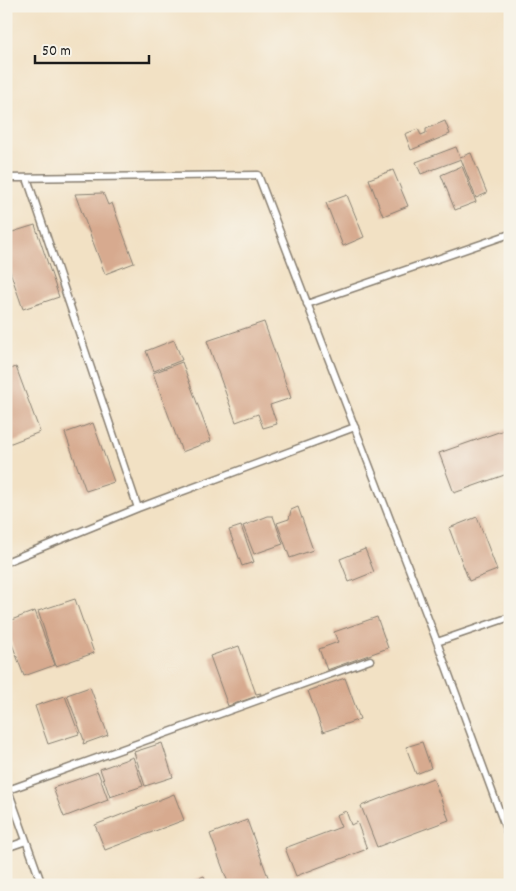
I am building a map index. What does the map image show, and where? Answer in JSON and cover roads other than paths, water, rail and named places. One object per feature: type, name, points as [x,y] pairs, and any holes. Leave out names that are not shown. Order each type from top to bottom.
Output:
[{"type":"lane","points":[[6,178],[258,175],[437,642],[510,840]]},
{"type":"lane","points":[[28,178],[138,508]]},
{"type":"lane","points":[[307,304],[510,234]]},
{"type":"lane","points":[[6,562],[138,508],[355,427]]},
{"type":"lane","points":[[437,642],[510,617]]},
{"type":"lane","points":[[42,885],[7,788],[370,660]]},
{"type":"lane","points":[[6,848],[26,841]]}]
